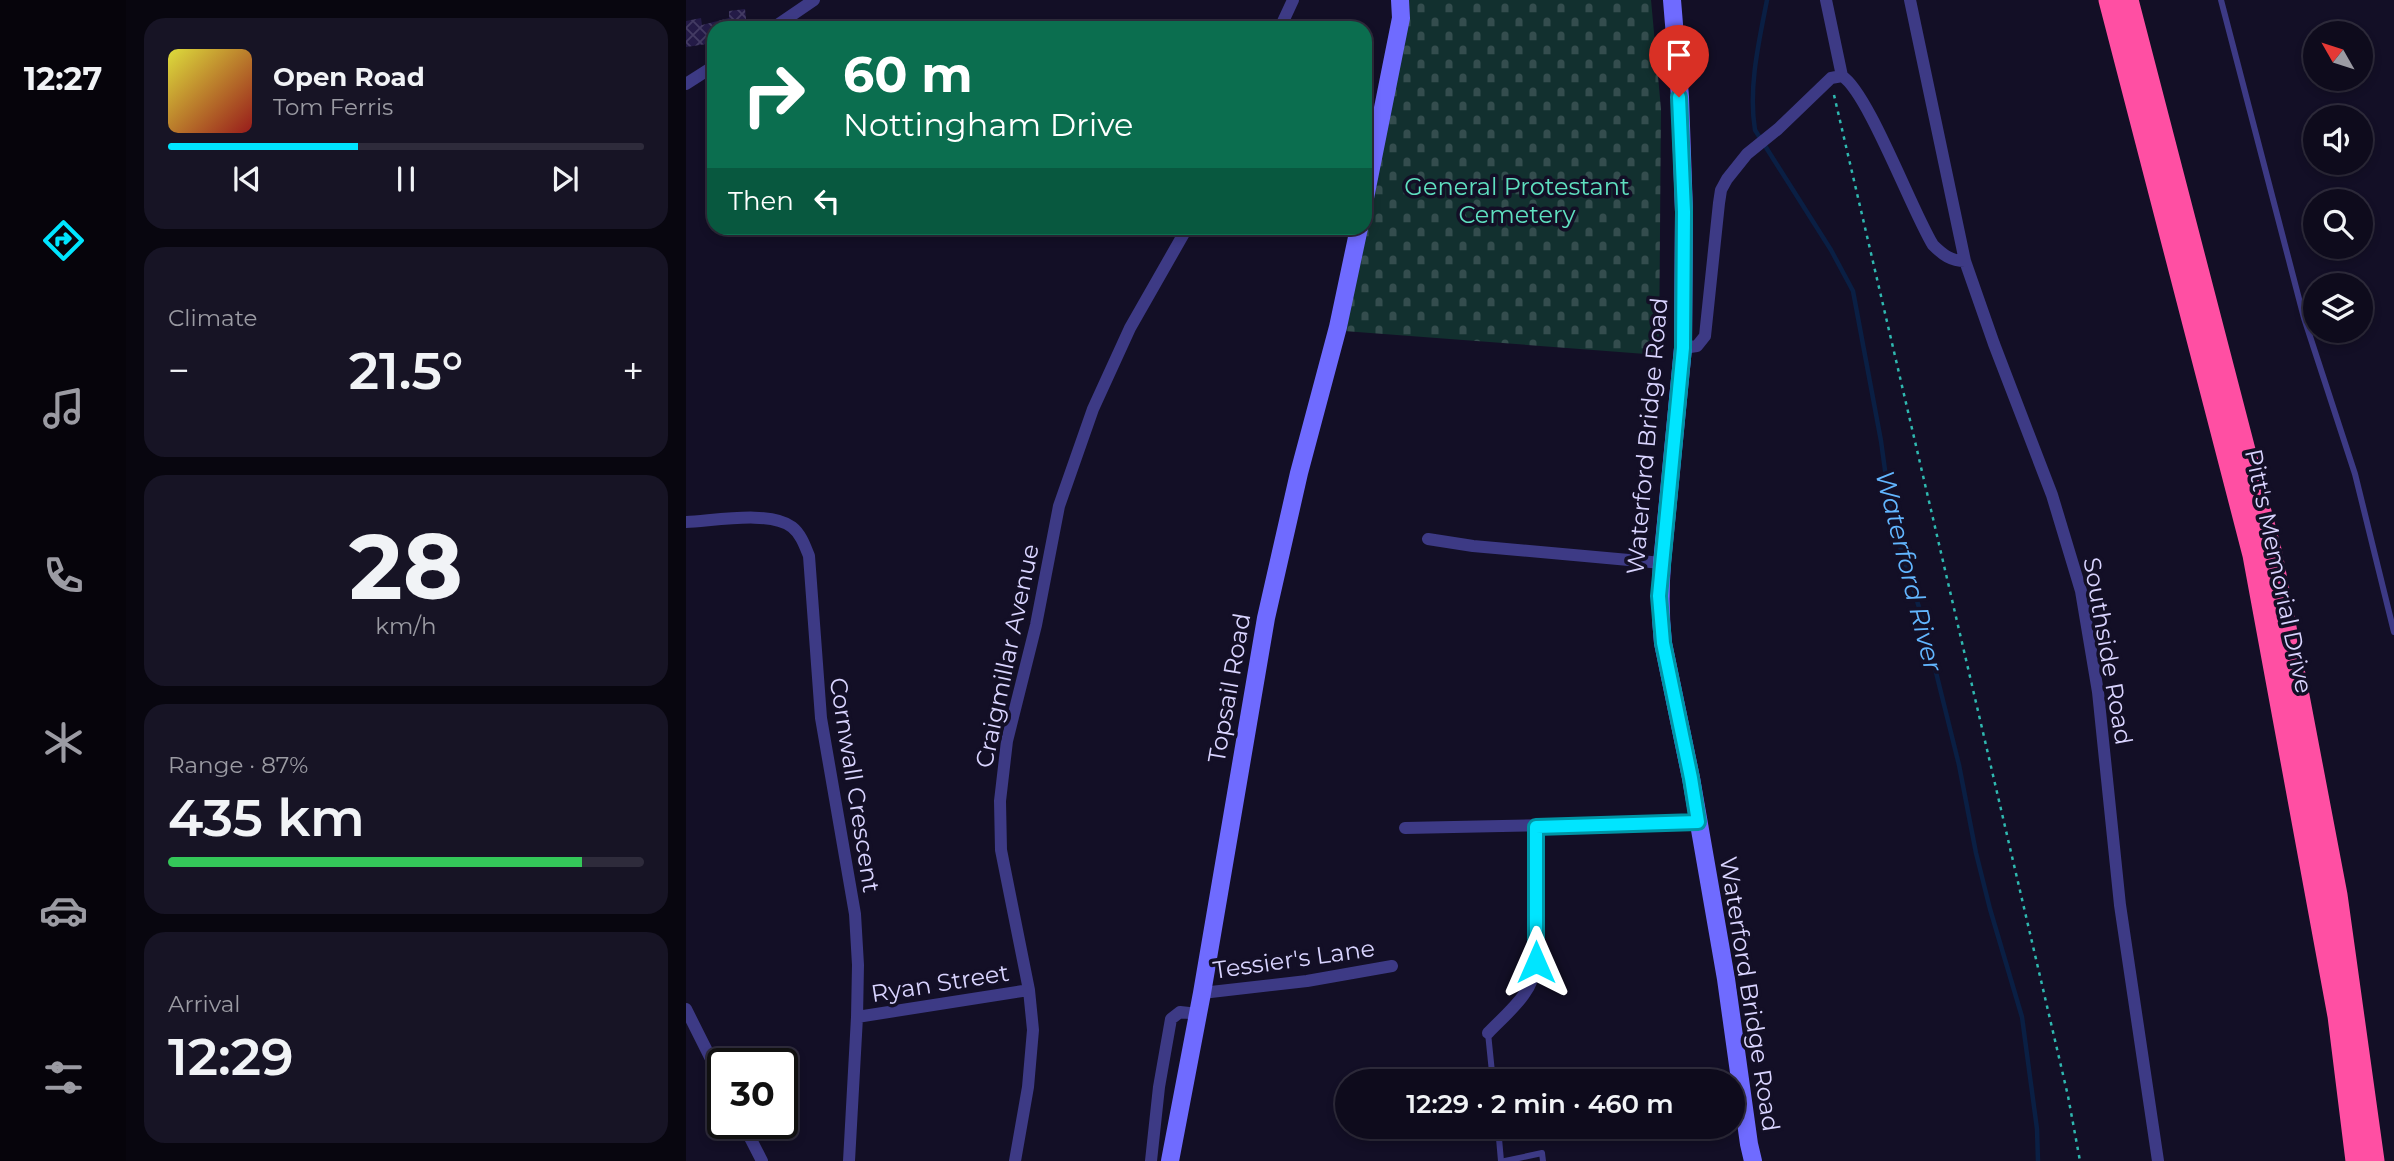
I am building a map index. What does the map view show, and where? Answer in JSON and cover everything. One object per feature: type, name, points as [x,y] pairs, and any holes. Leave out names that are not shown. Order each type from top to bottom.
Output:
[{"type":"highway","name":"Pitt's Memorial Drive","points":[[2109,0],[2253,555],[2338,1016],[2356,1161]]},
{"type":"highway","name":"Pitt's Memorial Drive","points":[[2128,0],[2272,554],[2337,895],[2374,1161]]},
{"type":"main road","points":[[1372,163],[1401,18],[1400,0]]},
{"type":"main road","name":"Waterford Bridge Road","points":[[1672,0],[1684,212],[1683,348],[1659,596],[1663,643],[1691,778],[1726,979],[1753,1161]]},
{"type":"main road","name":"Topsail Road","points":[[1170,1161],[1202,993],[1266,618],[1299,473],[1338,327],[1358,235]]},
{"type":"street","points":[[783,21],[814,0]]},
{"type":"street","points":[[1283,21],[1293,0]]},
{"type":"street","points":[[1826,0],[1842,76],[1850,83],[1869,114],[1934,245],[1954,261],[1965,261]]},
{"type":"street","name":"Southside Road","points":[[1910,0],[1965,261],[2052,495],[2081,591],[2098,692],[2120,905],[2158,1161]]},
{"type":"street","points":[[686,84],[707,70]]},
{"type":"street","points":[[1683,348],[1697,346],[1705,336],[1721,190],[1734,168],[1747,154],[1778,129],[1831,78],[1842,76]]},
{"type":"street","name":"Craigmillar Avenue","points":[[1016,1161],[1028,1087],[1033,1030],[1029,990],[1001,850],[999,801],[1007,741],[1036,625],[1063,494],[1093,409],[1125,340],[1183,235]]},
{"type":"street","name":"Cornwall Crescent","points":[[686,522],[763,518],[779,521],[793,528],[808,556],[821,718],[855,914],[857,1017],[849,1161]]},
{"type":"street","points":[[1428,539],[1473,546],[1662,563]]},
{"type":"street","points":[[1405,828],[1698,822]]},
{"type":"street","points":[[1488,1033],[1523,996],[1534,980],[1536,827]]},
{"type":"street","name":"Tessier's Lane","points":[[1202,993],[1307,981],[1392,966]]},
{"type":"street","name":"Ryan Street","points":[[857,1017],[1029,990]]},
{"type":"street","points":[[686,1009],[707,1051]]},
{"type":"street","points":[[1150,1161],[1171,1018],[1180,1012],[1198,1014]]},
{"type":"street","points":[[751,1139],[762,1161]]},
{"type":"lane","points":[[2221,0],[2304,318],[2355,474],[2394,632]]},
{"type":"lane","points":[[1488,1033],[1492,1069]]},
{"type":"lane","points":[[1500,1139],[1503,1161],[1542,1153],[1543,1161]]},
{"type":"path","points":[[1834,95],[2068,1097],[2080,1161]]},
{"type":"green space","name":"General Protestant Cemetery","points":[[1409,0],[1651,0],[1661,109],[1659,355],[1344,331],[1364,235],[1372,235],[1372,197],[1410,16]]},
{"type":"building","points":[[745,9],[746,21],[717,21],[729,18],[729,11]]},
{"type":"building","points":[[701,18],[702,25],[707,24],[707,44],[686,47],[686,21]]},
{"type":"waterway","name":"Waterford River","points":[[1767,0],[1754,81],[1755,130],[1831,250],[1853,291],[1881,441],[1892,521],[1923,620],[1959,765],[1976,853],[2022,1017],[2037,1129],[2038,1161]]},
{"type":"route","points":[[1536,962],[1536,827],[1698,822],[1663,643],[1659,596],[1683,348],[1684,212],[1679,97]]}]
